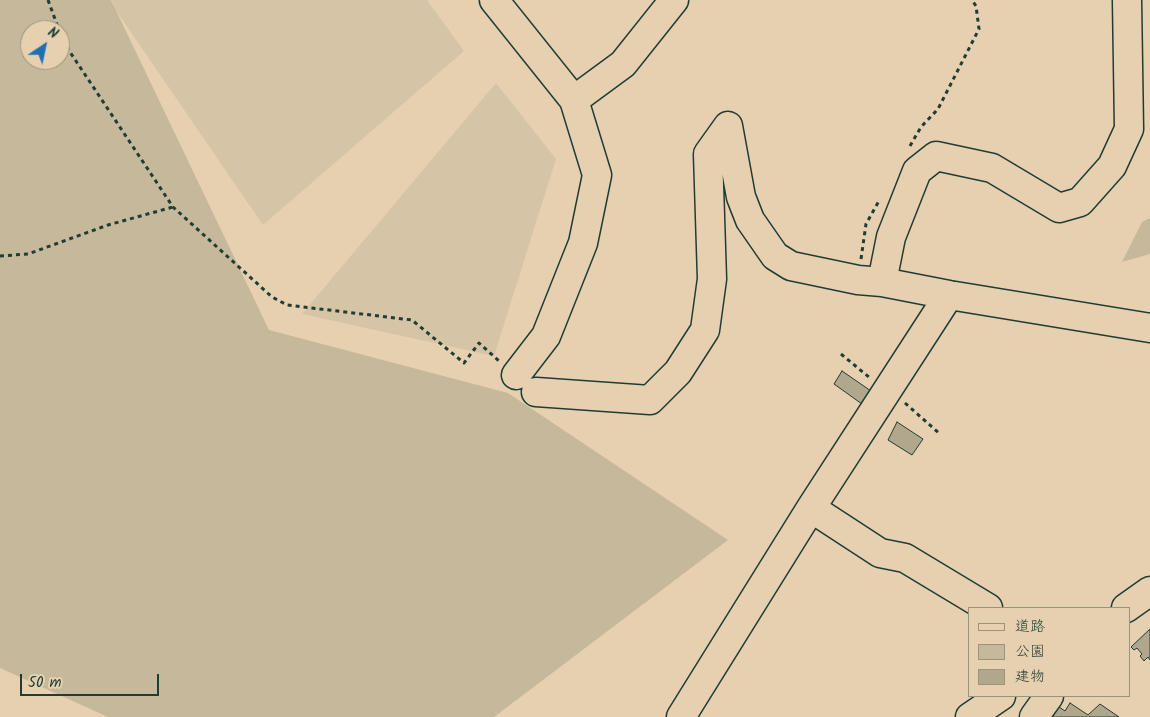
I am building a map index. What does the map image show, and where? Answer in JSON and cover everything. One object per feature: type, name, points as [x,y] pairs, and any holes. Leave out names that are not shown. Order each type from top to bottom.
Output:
[{"type":"street","points":[[494,0],[574,100],[598,174],[583,243],[546,336],[516,375]]},
{"type":"street","points":[[574,100],[623,64],[674,0]]},
{"type":"street","points":[[870,281],[891,237],[917,171],[936,156],[992,168],[1059,208],[1080,202],[1112,166],[1129,129],[1127,0]]},
{"type":"street","points":[[536,392],[650,400],[678,372],[705,330],[712,279],[708,154],[728,126],[741,197],[750,220],[775,256],[791,266],[949,295],[1150,328]]},
{"type":"street","points":[[681,717],[811,508],[949,295]]},
{"type":"street","points":[[811,508],[880,554],[905,558],[986,607]]},
{"type":"street","points":[[1127,607],[1150,590]]},
{"type":"street","points":[[970,717],[1000,697]]},
{"type":"street","points":[[1034,717],[1048,697]]},
{"type":"path","points":[[48,0],[56,20]]},
{"type":"path","points":[[907,152],[921,128],[938,109],[979,29],[976,6],[972,0]]},
{"type":"path","points":[[70,52],[173,207],[272,297],[287,305],[412,320],[464,363],[479,343],[516,375]]},
{"type":"path","points":[[870,281],[866,224],[884,192]]},
{"type":"path","points":[[0,256],[28,254],[108,225],[173,207]]},
{"type":"shaded area","points":[[112,0],[427,0],[464,51],[263,225],[115,9]]},
{"type":"shaded area","points":[[496,83],[556,159],[494,356],[302,314]]},
{"type":"green space","points":[[0,0],[111,0],[269,330],[508,393],[728,540],[494,717],[108,717],[0,668]]},
{"type":"green space","points":[[1150,218],[1150,254],[1122,262],[1142,222]]},
{"type":"building","points":[[842,371],[871,391],[862,404],[834,384]]},
{"type":"building","points":[[897,422],[923,439],[912,455],[888,440]]},
{"type":"building","points":[[1150,629],[1150,660],[1148,657],[1144,661],[1140,656],[1142,654],[1137,648],[1134,650],[1131,647]]},
{"type":"building","points":[[1070,703],[1088,715],[1100,704],[1119,717],[1048,717],[1056,705],[1065,711]]}]
